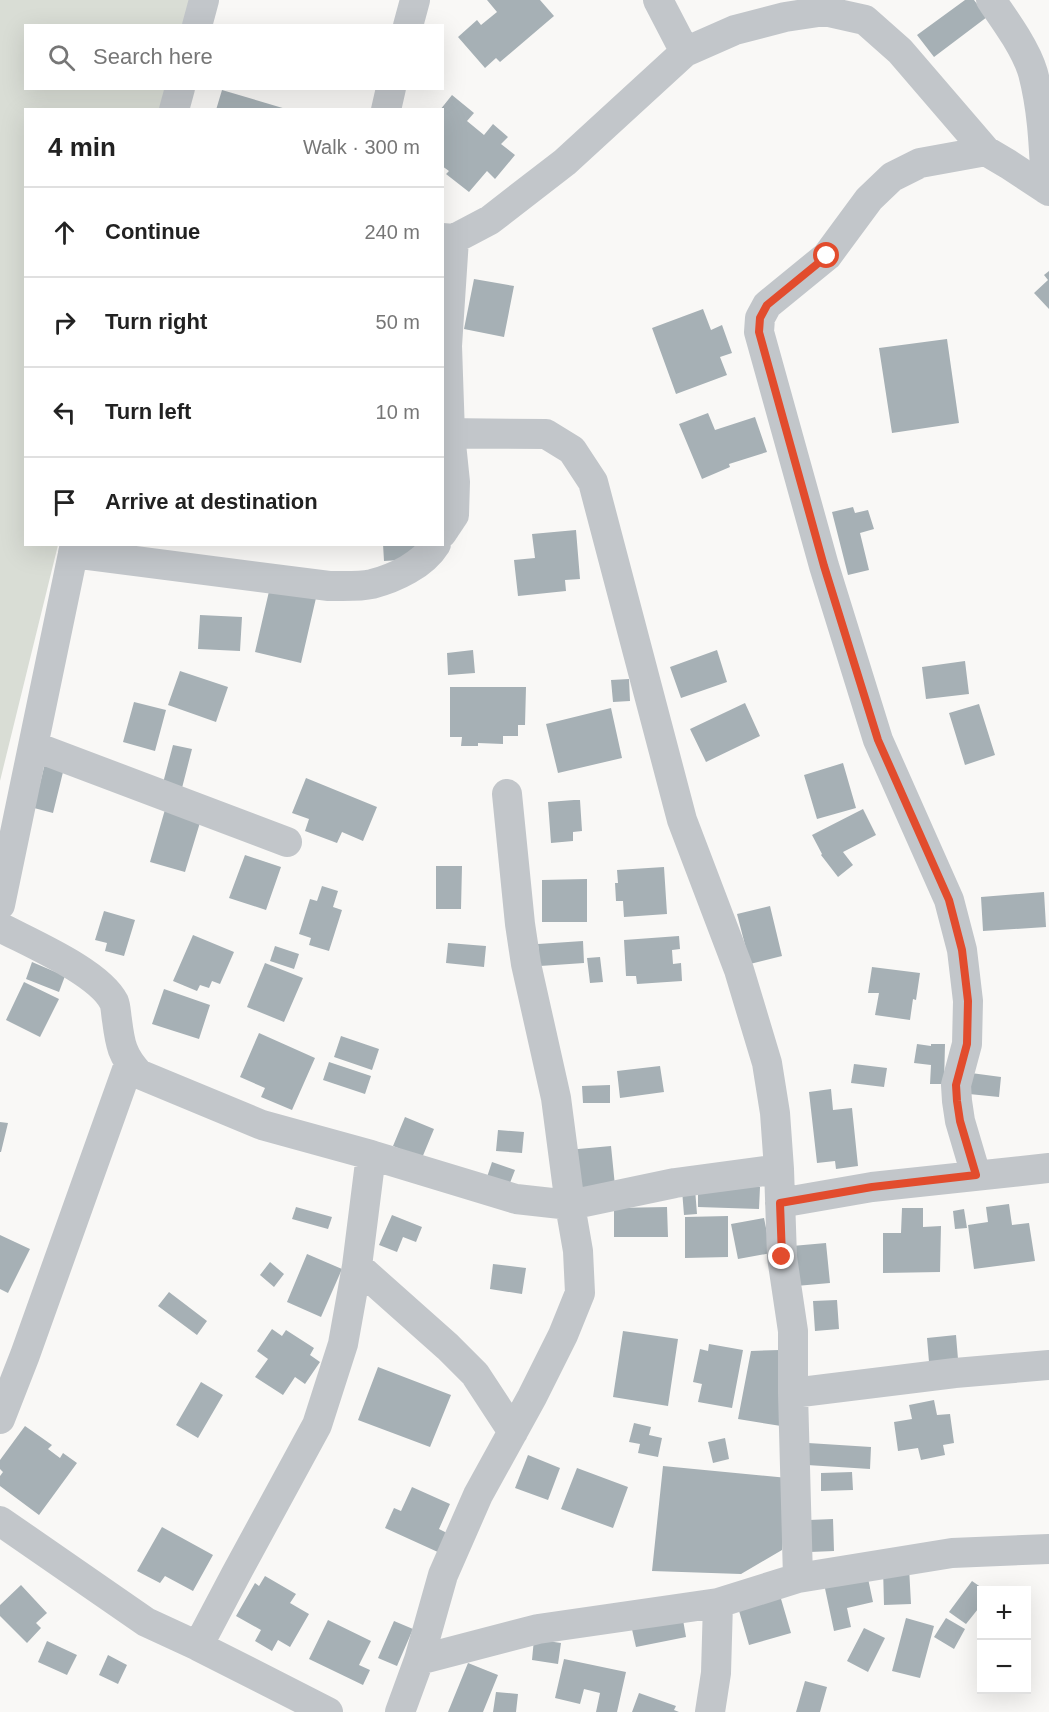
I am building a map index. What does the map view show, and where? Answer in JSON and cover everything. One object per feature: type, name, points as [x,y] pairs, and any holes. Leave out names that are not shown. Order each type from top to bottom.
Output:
[{"type":"street","points":[[198,24],[204,0]]},
{"type":"street","points":[[409,24],[415,0]]},
{"type":"street","points":[[658,0],[685,52]]},
{"type":"street","points":[[991,0],[1012,31],[1032,71],[1042,120],[1048,190]]},
{"type":"street","points":[[444,530],[454,514],[455,482],[446,434],[448,238],[490,220],[565,162],[685,52],[735,30],[785,17],[825,11],[865,20],[900,51],[986,151],[1048,190]]},
{"type":"street","points":[[175,108],[179,90]]},
{"type":"street","points":[[386,108],[391,90]]},
{"type":"street","points":[[976,1175],[960,1121],[956,1085],[967,1044],[968,1001],[962,950],[949,900],[878,740],[824,566],[759,332],[760,318],[767,305],[827,256],[869,199],[892,177],[920,163],[986,151]]},
{"type":"street","points":[[446,434],[546,434],[572,450],[592,482],[682,820],[739,970],[767,1063],[775,1113],[782,1257],[793,1330],[798,1578]]},
{"type":"street","points":[[0,905],[74,549],[329,586],[370,585],[402,573],[430,554],[435,546]]},
{"type":"street","points":[[33,746],[287,842]]},
{"type":"street","points":[[400,1712],[419,1660],[443,1575],[478,1495],[563,1335],[580,1293],[578,1251],[556,1098],[526,964],[520,924],[507,794]]},
{"type":"street","points":[[0,927],[81,970],[102,985],[115,1004],[121,1047],[129,1064],[139,1074],[262,1125],[516,1199],[570,1205],[675,1183],[779,1170]]},
{"type":"street","points":[[0,1419],[129,1064]]},
{"type":"street","points":[[198,1646],[317,1425],[343,1344],[357,1266],[371,1155]]},
{"type":"street","points":[[780,1203],[872,1187],[1049,1168]]},
{"type":"street","points":[[357,1266],[448,1347],[474,1374],[513,1432]]},
{"type":"street","points":[[793,1394],[955,1373],[1049,1365]]},
{"type":"street","points":[[0,1521],[146,1622],[328,1712]]},
{"type":"street","points":[[419,1660],[538,1629],[718,1602],[798,1578],[952,1552],[1049,1549]]},
{"type":"street","points":[[710,1712],[716,1673],[718,1602]]},
{"type":"shaded area","points":[[0,0],[193,0],[187,24],[24,24],[24,90],[171,90],[166,108],[24,108],[24,546],[58,546],[0,781]]},
{"type":"building","points":[[487,0],[540,0],[554,16],[500,62],[496,58],[485,68],[458,37],[477,20],[481,25],[497,12]]},
{"type":"building","points":[[965,0],[974,0],[987,17],[934,57],[917,35]]},
{"type":"building","points":[[222,90],[283,108],[217,108]]},
{"type":"building","points":[[452,95],[474,113],[467,121],[484,135],[493,124],[508,137],[501,144],[515,155],[495,179],[487,171],[469,192],[446,174],[449,171],[444,167],[444,108],[442,108]]},
{"type":"building","points":[[1049,271],[1049,309],[1034,293],[1048,280],[1044,275]]},
{"type":"building","points":[[474,279],[514,286],[504,337],[464,329]]},
{"type":"building","points":[[703,309],[711,330],[722,325],[732,353],[720,357],[727,375],[676,394],[652,328]]},
{"type":"building","points":[[947,339],[959,423],[892,433],[879,348]]},
{"type":"building","points":[[708,413],[715,430],[755,417],[767,452],[729,464],[730,467],[702,479],[679,424]]},
{"type":"building","points":[[853,507],[855,513],[868,510],[874,529],[860,533],[869,570],[848,575],[832,512]]},
{"type":"building","points":[[576,530],[580,579],[565,580],[566,591],[518,596],[514,560],[535,558],[532,534]]},
{"type":"building","points":[[383,546],[417,546],[418,559],[384,561]]},
{"type":"building","points":[[270,587],[316,598],[301,663],[255,652]]},
{"type":"building","points":[[200,615],[242,617],[240,651],[198,649]]},
{"type":"building","points":[[473,650],[475,673],[448,675],[447,653]]},
{"type":"building","points":[[717,650],[727,682],[681,698],[670,667]]},
{"type":"building","points":[[965,661],[969,694],[926,699],[922,667]]},
{"type":"building","points":[[180,671],[228,687],[216,722],[168,705]]},
{"type":"building","points":[[629,679],[630,701],[613,702],[611,680]]},
{"type":"building","points":[[450,687],[526,687],[525,725],[518,725],[518,736],[503,736],[503,744],[478,743],[478,746],[461,746],[462,737],[450,737]]},
{"type":"building","points":[[134,702],[166,710],[155,751],[123,742]]},
{"type":"building","points":[[745,703],[760,736],[706,762],[690,729]]},
{"type":"building","points":[[979,704],[995,755],[965,765],[949,713]]},
{"type":"building","points":[[611,708],[622,758],[558,773],[546,724]]},
{"type":"building","points":[[173,745],[192,749],[182,788],[163,783]]},
{"type":"building","points":[[45,763],[64,768],[53,813],[34,808]]},
{"type":"building","points":[[843,763],[856,808],[817,819],[804,775]]},
{"type":"building","points":[[306,778],[377,807],[363,841],[342,832],[337,843],[305,831],[309,819],[292,813]]},
{"type":"building","points":[[580,800],[582,831],[573,832],[573,841],[551,843],[548,802]]},
{"type":"building","points":[[166,806],[202,816],[185,872],[150,862]]},
{"type":"building","points":[[863,809],[876,835],[843,852],[853,865],[838,877],[821,855],[812,835]]},
{"type":"building","points":[[245,855],[281,867],[266,910],[229,898]]},
{"type":"building","points":[[436,866],[462,866],[461,909],[436,909]]},
{"type":"building","points":[[664,867],[667,914],[624,917],[623,901],[616,901],[617,870]]},
{"type":"building","points":[[587,879],[587,922],[542,922],[542,880]]},
{"type":"building","points":[[322,886],[338,891],[333,907],[342,910],[329,951],[309,945],[311,938],[299,934],[310,899],[317,901]]},
{"type":"building","points":[[1044,892],[1046,927],[983,931],[981,897]]},
{"type":"building","points":[[770,906],[782,956],[750,964],[737,914]]},
{"type":"building","points":[[104,911],[135,920],[124,956],[105,951],[107,943],[95,940]]},
{"type":"building","points":[[193,935],[234,952],[220,984],[212,981],[209,988],[200,985],[197,991],[173,981]]},
{"type":"building","points":[[679,936],[680,949],[672,950],[673,964],[681,963],[682,981],[637,984],[636,976],[626,976],[624,940]]},
{"type":"building","points":[[583,941],[584,963],[540,966],[538,944]]},
{"type":"building","points":[[448,943],[486,946],[484,967],[446,963]]},
{"type":"building","points":[[275,946],[299,954],[294,969],[270,961]]},
{"type":"building","points":[[600,957],[603,982],[590,983],[587,958]]},
{"type":"building","points":[[32,962],[65,976],[59,992],[26,979]]},
{"type":"building","points":[[265,963],[303,978],[284,1022],[247,1007]]},
{"type":"building","points":[[872,967],[920,973],[910,1020],[875,1015],[879,993],[868,993]]},
{"type":"building","points":[[24,982],[59,999],[40,1037],[6,1020]]},
{"type":"building","points":[[164,989],[210,1005],[199,1039],[152,1024]]},
{"type":"building","points":[[259,1033],[315,1058],[292,1110],[261,1097],[265,1088],[240,1077]]},
{"type":"building","points":[[341,1036],[379,1049],[372,1070],[334,1057]]},
{"type":"building","points":[[917,1044],[931,1046],[931,1044],[945,1044],[944,1084],[930,1084],[931,1065],[914,1063]]},
{"type":"building","points":[[329,1062],[371,1076],[365,1094],[323,1080]]},
{"type":"building","points":[[854,1064],[887,1068],[884,1087],[851,1083]]},
{"type":"building","points":[[660,1066],[664,1092],[620,1098],[617,1071]]},
{"type":"building","points":[[971,1073],[1001,1077],[999,1097],[969,1094]]},
{"type":"building","points":[[610,1085],[610,1103],[583,1103],[582,1086]]},
{"type":"building","points":[[831,1089],[833,1110],[852,1108],[858,1166],[836,1169],[835,1161],[817,1163],[809,1092]]},
{"type":"building","points":[[405,1117],[434,1129],[422,1158],[393,1146]]},
{"type":"building","points":[[0,1122],[8,1123],[1,1152],[0,1152]]},
{"type":"building","points":[[498,1130],[524,1132],[522,1153],[496,1151]]},
{"type":"building","points":[[611,1146],[615,1186],[572,1191],[567,1150]]},
{"type":"building","points":[[492,1162],[515,1170],[508,1188],[486,1180]]},
{"type":"building","points":[[698,1185],[760,1187],[759,1209],[698,1207]]},
{"type":"building","points":[[695,1189],[697,1214],[684,1215],[682,1190]]},
{"type":"building","points":[[1009,1204],[1012,1225],[1029,1223],[1035,1261],[974,1269],[968,1225],[988,1222],[986,1207]]},
{"type":"building","points":[[296,1207],[332,1217],[328,1229],[292,1219]]},
{"type":"building","points":[[667,1207],[668,1237],[614,1237],[614,1208]]},
{"type":"building","points":[[902,1208],[923,1208],[923,1227],[941,1226],[940,1272],[883,1273],[883,1233],[901,1233]]},
{"type":"building","points":[[964,1209],[967,1228],[955,1229],[953,1211]]},
{"type":"building","points":[[392,1215],[422,1227],[416,1242],[403,1237],[397,1252],[379,1245]]},
{"type":"building","points":[[728,1216],[728,1257],[685,1258],[685,1217]]},
{"type":"building","points":[[764,1218],[771,1253],[738,1259],[731,1224]]},
{"type":"building","points":[[0,1235],[30,1249],[8,1293],[0,1289]]},
{"type":"building","points":[[826,1243],[830,1283],[796,1286],[792,1246]]},
{"type":"building","points":[[307,1254],[342,1269],[321,1317],[287,1302]]},
{"type":"building","points":[[270,1262],[284,1274],[274,1287],[260,1275]]},
{"type":"building","points":[[493,1264],[526,1268],[522,1294],[490,1289]]},
{"type":"building","points":[[169,1292],[207,1321],[197,1335],[158,1306]]},
{"type":"building","points":[[837,1300],[839,1329],[815,1331],[813,1301]]},
{"type":"building","points":[[272,1329],[282,1336],[286,1330],[314,1348],[310,1355],[320,1362],[305,1384],[295,1377],[283,1395],[255,1377],[268,1359],[257,1351]]},
{"type":"building","points":[[623,1331],[678,1339],[668,1406],[613,1397]]},
{"type":"building","points":[[956,1335],[958,1359],[929,1362],[927,1338]]},
{"type":"building","points":[[709,1344],[743,1350],[732,1408],[698,1402],[702,1384],[693,1382],[700,1349],[708,1351]]},
{"type":"building","points":[[780,1350],[781,1426],[738,1419],[751,1351]]},
{"type":"building","points":[[378,1367],[451,1395],[430,1447],[358,1420]]},
{"type":"building","points":[[201,1382],[223,1395],[198,1438],[176,1425]]},
{"type":"building","points":[[934,1400],[937,1415],[950,1414],[954,1443],[943,1445],[945,1455],[921,1460],[918,1448],[898,1451],[894,1422],[912,1419],[909,1405]]},
{"type":"building","points":[[634,1423],[651,1427],[649,1435],[662,1438],[658,1457],[638,1453],[640,1444],[629,1442]]},
{"type":"building","points":[[25,1426],[52,1445],[48,1449],[60,1458],[63,1453],[77,1463],[39,1515],[0,1486],[0,1476],[3,1472],[0,1469],[0,1460]]},
{"type":"building","points":[[725,1438],[729,1459],[713,1463],[708,1442]]},
{"type":"building","points":[[808,1443],[871,1447],[870,1469],[807,1465]]},
{"type":"building","points":[[528,1455],[560,1468],[548,1500],[515,1488]]},
{"type":"building","points":[[663,1466],[788,1478],[782,1550],[741,1574],[652,1571]]},
{"type":"building","points":[[577,1468],[628,1487],[613,1528],[561,1509]]},
{"type":"building","points":[[852,1472],[853,1490],[821,1491],[821,1473]]},
{"type":"building","points":[[412,1487],[450,1504],[439,1529],[449,1534],[440,1553],[385,1528],[394,1508],[401,1511]]},
{"type":"building","points":[[833,1519],[834,1551],[810,1552],[809,1520]]},
{"type":"building","points":[[162,1527],[213,1555],[193,1591],[165,1576],[160,1583],[137,1571]]},
{"type":"building","points":[[909,1567],[911,1604],[884,1605],[883,1568]]},
{"type":"building","points":[[866,1569],[873,1602],[847,1608],[851,1627],[834,1631],[823,1579]]},
{"type":"building","points":[[265,1576],[296,1594],[290,1603],[309,1614],[290,1647],[278,1640],[272,1651],[255,1641],[261,1630],[236,1616],[255,1583],[259,1586]]},
{"type":"building","points":[[972,1581],[979,1586],[977,1586],[977,1610],[966,1624],[949,1612]]},
{"type":"building","points":[[21,1585],[47,1613],[36,1623],[41,1628],[27,1643],[0,1616],[0,1605]]},
{"type":"building","points":[[779,1592],[791,1633],[749,1645],[737,1604]]},
{"type":"building","points":[[682,1614],[686,1637],[636,1647],[631,1625]]},
{"type":"building","points":[[906,1618],[934,1626],[920,1678],[892,1671]]},
{"type":"building","points":[[946,1618],[965,1629],[954,1649],[934,1637]]},
{"type":"building","points":[[328,1620],[371,1641],[359,1665],[370,1670],[363,1685],[309,1659]]},
{"type":"building","points":[[394,1621],[413,1629],[397,1666],[378,1658]]},
{"type":"building","points":[[864,1628],[885,1638],[868,1672],[847,1661]]},
{"type":"building","points":[[534,1639],[561,1643],[558,1664],[532,1660]]},
{"type":"building","points":[[47,1641],[77,1655],[67,1675],[38,1662]]},
{"type":"building","points":[[108,1655],[127,1665],[118,1684],[99,1675]]},
{"type":"building","points":[[564,1659],[626,1672],[617,1712],[596,1712],[600,1693],[584,1689],[580,1704],[555,1698]]},
{"type":"building","points":[[468,1663],[498,1675],[483,1712],[448,1712]]},
{"type":"building","points":[[805,1681],[827,1687],[820,1712],[796,1712]]},
{"type":"building","points":[[496,1692],[518,1694],[516,1712],[493,1712]]},
{"type":"building","points":[[639,1693],[676,1706],[674,1710],[679,1712],[632,1712]]},
{"type":"route","points":[[782,1257],[780,1203],[872,1187],[976,1175],[960,1121],[956,1085],[967,1044],[968,1001],[962,950],[949,900],[878,740],[824,566],[759,332],[760,318],[767,305],[827,256]]}]
